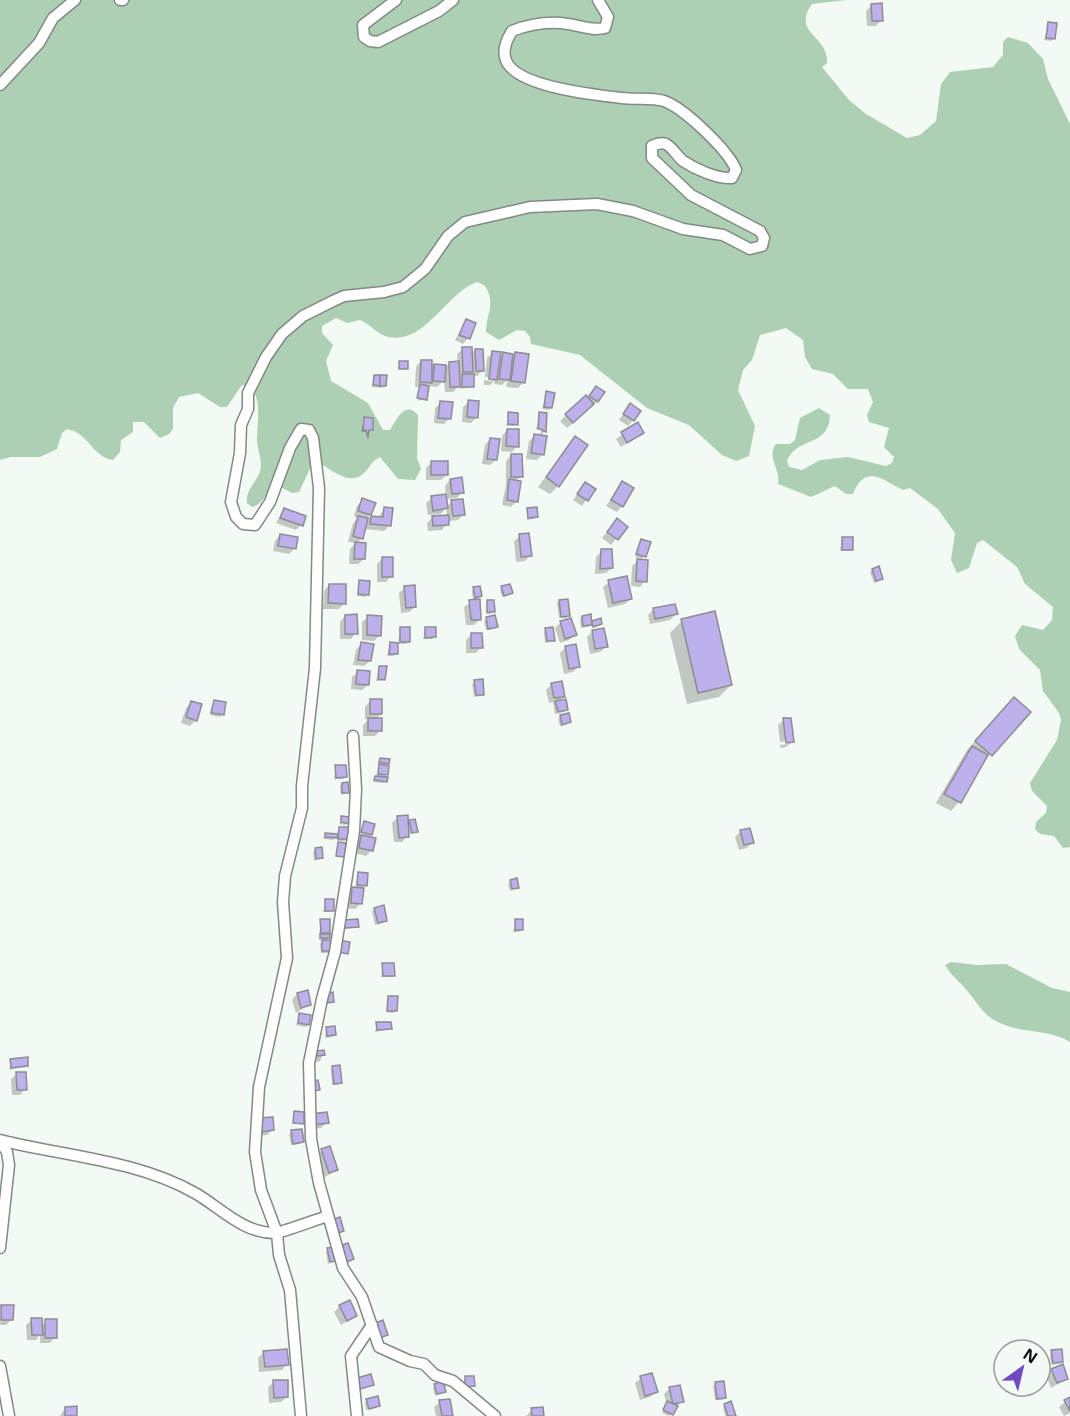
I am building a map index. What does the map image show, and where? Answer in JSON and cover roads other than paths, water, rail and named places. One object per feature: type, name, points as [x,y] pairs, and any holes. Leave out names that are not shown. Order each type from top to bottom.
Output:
[{"type":"street","points":[[0,85],[39,43],[53,18],[75,0]]},
{"type":"street","points":[[396,0],[363,25],[364,37],[369,41],[378,42],[424,19],[453,0]]},
{"type":"street","points":[[301,1416],[290,1290],[279,1255],[278,1233],[261,1190],[255,1152],[259,1087],[287,958],[283,902],[285,876],[302,808],[302,786],[315,668],[319,488],[313,438],[309,430],[301,429],[290,448],[270,502],[255,525],[243,524],[236,517],[231,502],[240,453],[242,425],[248,409],[248,393],[266,357],[282,334],[303,316],[344,296],[384,292],[403,286],[425,269],[448,236],[465,222],[531,207],[597,204],[633,212],[682,229],[723,235],[750,249],[762,246],[764,238],[760,231],[691,195],[652,158],[650,151],[652,146],[659,143],[666,144],[683,161],[698,168],[724,178],[732,178],[735,174],[736,170],[729,157],[678,109],[665,102],[650,99],[622,98],[562,90],[532,80],[510,68],[505,59],[505,49],[512,31],[527,25],[566,23],[594,30],[605,28],[608,17],[598,0]]},
{"type":"street","points":[[353,736],[357,789],[354,831],[335,952],[321,999],[309,1063],[310,1139],[343,1268],[362,1297],[379,1347],[410,1361],[424,1364],[435,1375],[453,1381],[495,1416]]},
{"type":"street","points":[[0,1141],[107,1163],[164,1179],[193,1192],[251,1228],[278,1233],[328,1216]]},
{"type":"street","points":[[0,1141],[7,1152],[9,1165],[0,1248]]},
{"type":"street","points":[[357,1416],[351,1356],[372,1324]]},
{"type":"street","points":[[0,1366],[9,1416]]}]
